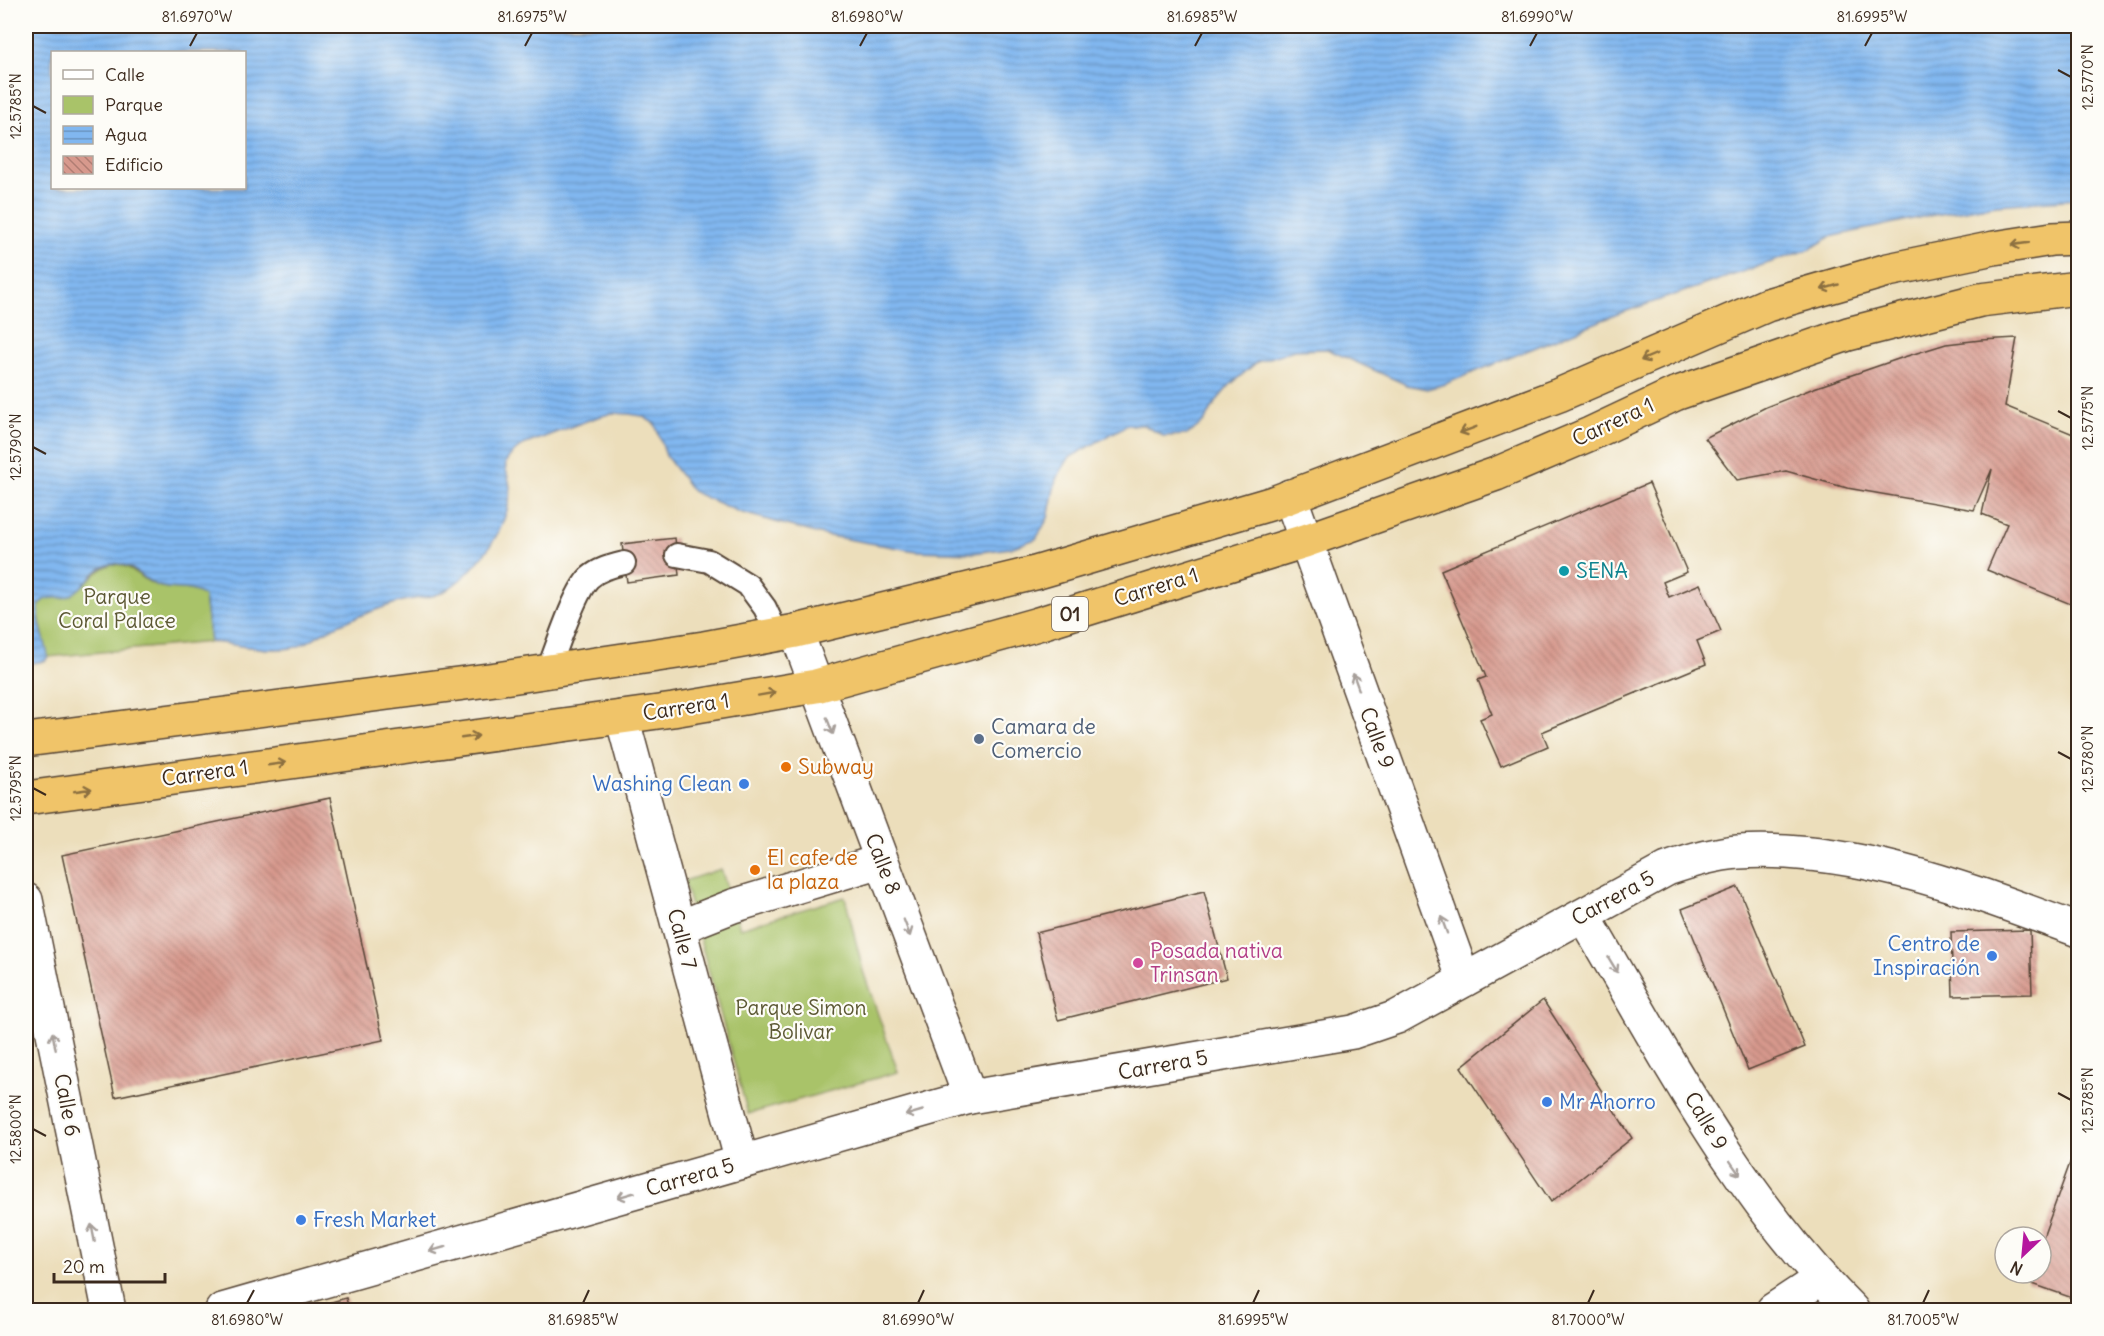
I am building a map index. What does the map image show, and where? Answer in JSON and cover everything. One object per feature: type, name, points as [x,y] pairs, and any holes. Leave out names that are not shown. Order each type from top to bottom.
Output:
[{"type":"highway","name":"01","points":[[26,740],[472,682],[704,648],[786,633],[1035,573],[1290,496],[1559,395],[1767,305],[1888,270],[1994,248],[2052,239],[2079,238]]},
{"type":"highway","name":"Carrera 1","points":[[26,798],[622,717],[816,686],[1038,624],[1305,541],[1496,474],[1590,434],[1675,394],[1848,334],[1980,300],[2079,288]]},
{"type":"street","name":"Calle 9","points":[[1290,496],[1464,980]]},
{"type":"street","name":"Calle 8","points":[[786,633],[816,686],[970,1097]]},
{"type":"street","name":"Calle 7","points":[[622,717],[742,1162]]},
{"type":"street","name":"Carrera 5","points":[[222,1311],[970,1097],[1353,1032],[1397,1017],[1667,869],[1701,858],[1736,852],[1784,852],[1838,857],[1897,868],[2079,930]]},
{"type":"street","points":[[679,929],[733,906],[881,861]]},
{"type":"street","name":"Calle 6","points":[[26,900],[109,1311]]},
{"type":"street","name":"Calle 9","points":[[1583,915],[1734,1167],[1820,1279],[1852,1311]]},
{"type":"street","points":[[1773,1311],[1820,1279]]},
{"type":"lane","points":[[677,555],[709,561],[748,585],[786,633]]},
{"type":"lane","points":[[548,670],[581,589],[590,577],[606,567],[624,564]]},
{"type":"green space","name":"Parque Coral Palace","points":[[111,564],[131,569],[158,586],[193,590],[204,596],[210,642],[48,657],[39,611],[42,601],[70,595]]},
{"type":"green space","name":"Parque Simon Bolivar","points":[[721,869],[740,928],[845,897],[863,971],[898,1072],[748,1114],[684,881]]},
{"type":"water","points":[[26,26],[2078,26],[2078,199],[1996,205],[1922,217],[1830,237],[1810,249],[1615,315],[1445,384],[1427,389],[1407,385],[1327,349],[1294,350],[1257,362],[1230,385],[1204,422],[1187,435],[1163,436],[1144,425],[1127,425],[1069,458],[1056,479],[1048,518],[1036,539],[1010,548],[974,553],[916,551],[823,535],[739,512],[693,492],[666,456],[655,424],[642,416],[612,413],[523,445],[513,453],[506,464],[510,496],[499,531],[469,572],[439,594],[402,601],[368,613],[332,628],[297,647],[261,648],[210,642],[204,596],[192,591],[156,585],[129,567],[117,563],[111,564],[98,570],[73,594],[63,598],[43,600],[38,612],[48,657],[45,661],[26,664]]},
{"type":"building","points":[[2017,338],[2005,406],[2078,436],[2078,607],[1987,570],[2007,524],[1982,514],[1992,469],[1974,510],[1847,488],[1786,471],[1737,480],[1705,438],[1766,407],[1904,357],[1946,344]]},
{"type":"building","points":[[1649,483],[1687,572],[1663,582],[1669,597],[1700,584],[1721,631],[1697,641],[1706,664],[1542,732],[1548,746],[1501,766],[1480,719],[1492,714],[1478,680],[1486,677],[1441,570]]},
{"type":"building","points":[[675,538],[679,575],[627,582],[622,544]]},
{"type":"building","points":[[330,798],[383,1040],[115,1097],[62,855]]},
{"type":"building","points":[[1738,887],[1805,1047],[1748,1070],[1682,909]]},
{"type":"building","points":[[1204,891],[1227,978],[1058,1020],[1036,933]]},
{"type":"building","points":[[2030,930],[2032,994],[1953,996],[1951,932]]},
{"type":"building","name":"Mr Ahorro","points":[[1543,1000],[1632,1138],[1551,1202],[1461,1067]]},
{"type":"building","points":[[2078,1141],[2078,1300],[2036,1285],[2053,1285],[2053,1225],[2048,1225]]},
{"type":"building","points":[[346,1298],[349,1310],[303,1310]]},
{"type":"place","name":"SENA","points":[[1564,571]]},
{"type":"place","name":"Camara de Comercio","points":[[979,739]]},
{"type":"place","name":"Subway","points":[[786,767]]},
{"type":"place","name":"Washing Clean","points":[[744,784]]},
{"type":"place","name":"El cafe de la plaza","points":[[755,870]]},
{"type":"place","name":"Centro de Inspiración","points":[[1992,956]]},
{"type":"place","name":"Posada nativa Trinsan","points":[[1138,963]]},
{"type":"place","name":"Mr Ahorro","points":[[1547,1102]]},
{"type":"place","name":"Fresh Market","points":[[301,1220]]}]
